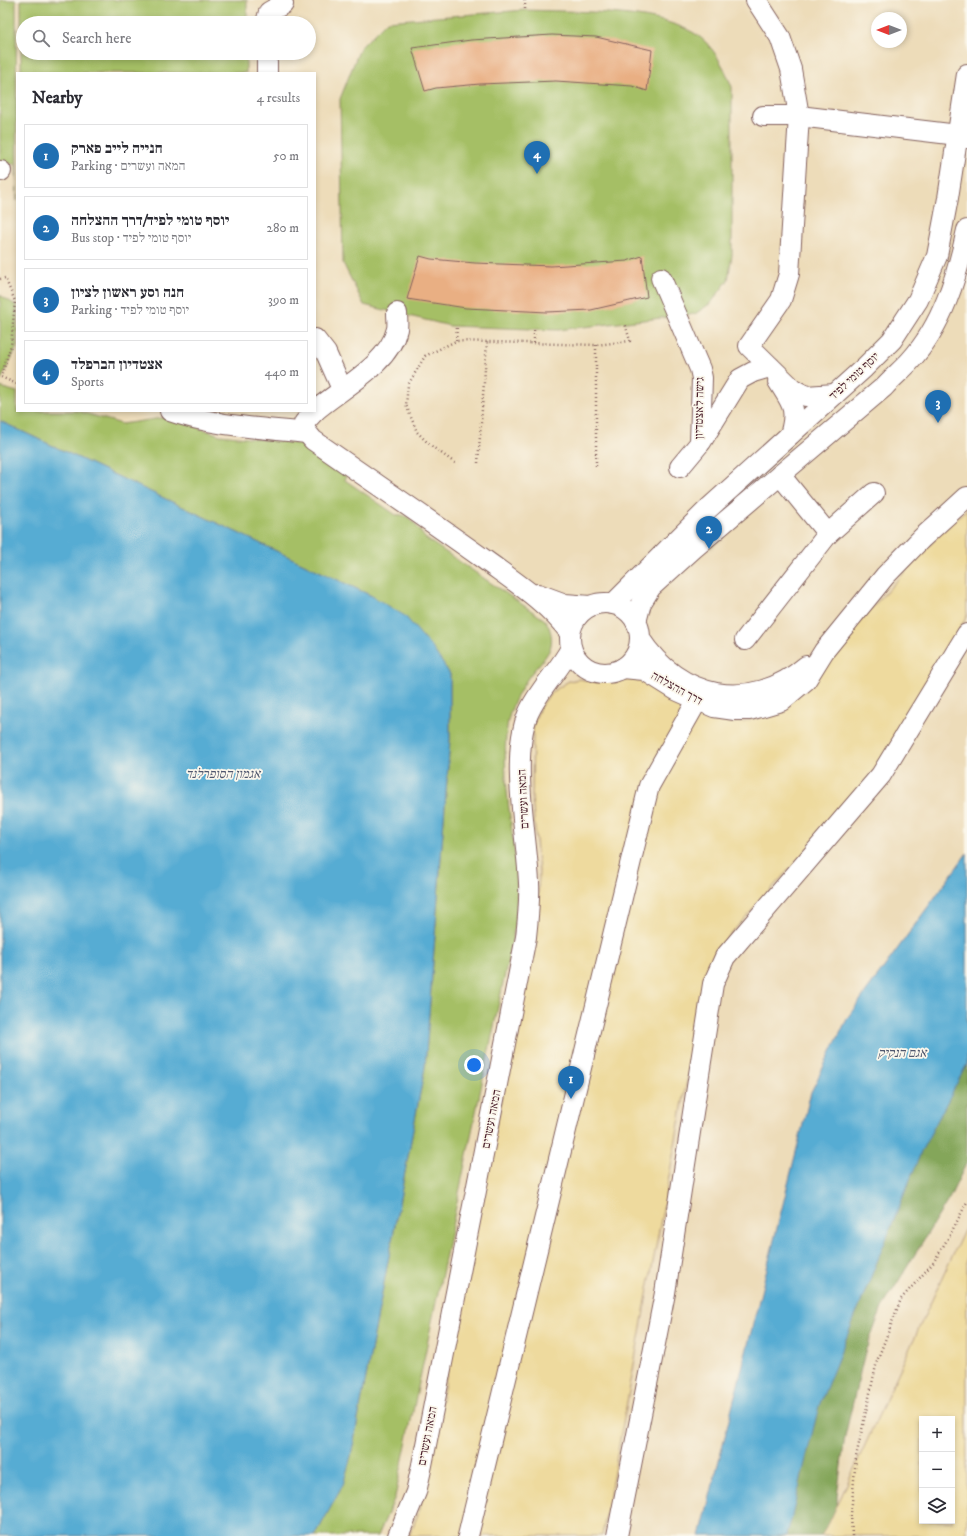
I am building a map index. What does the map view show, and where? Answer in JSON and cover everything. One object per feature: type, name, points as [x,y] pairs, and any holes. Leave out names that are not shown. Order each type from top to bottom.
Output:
[{"type":"street","points":[[756,0],[780,37],[791,69],[799,116],[789,274],[781,300],[749,346],[793,389],[806,396],[835,394]]},
{"type":"street","points":[[268,16],[269,12],[283,4]]},
{"type":"street","points":[[267,60],[267,72]]},
{"type":"street","name":"יוסף טומי לפיד","points":[[613,604],[709,508],[835,394],[892,340],[918,300],[937,256],[962,136],[967,74]]},
{"type":"street","points":[[763,116],[799,116],[962,136]]},
{"type":"street","points":[[314,412],[304,423],[304,429],[313,440],[412,507],[525,589],[560,619],[582,665],[590,670],[602,673],[613,672],[623,668],[635,655],[641,602],[651,588],[694,548],[884,387],[911,360],[928,337],[942,310],[960,263],[967,230]]},
{"type":"street","name":"גישה לאצטדיון","points":[[661,278],[700,369],[702,378],[700,443],[680,467]]},
{"type":"street","points":[[316,410],[372,367],[388,350],[397,328],[397,313]]},
{"type":"street","points":[[316,340],[326,353],[342,389]]},
{"type":"street","points":[[770,368],[792,404],[795,418],[790,435]]},
{"type":"street","points":[[700,443],[740,379],[753,372],[770,368]]},
{"type":"street","points":[[173,412],[215,422],[307,433]]},
{"type":"street","points":[[780,475],[828,534]]},
{"type":"street","points":[[745,640],[828,534],[874,493]]},
{"type":"street","name":"דרך ההצלחה","points":[[623,668],[648,672],[697,701],[714,707],[735,710],[750,710],[781,701],[806,680],[824,650],[885,576],[922,538],[967,497]]},
{"type":"street","points":[[525,589],[565,604],[590,606],[602,603],[613,604],[627,610],[638,630]]},
{"type":"street","points":[[571,640],[574,622],[580,613],[590,606]]},
{"type":"street","name":"דרך ההצלחה","points":[[638,630],[648,651],[667,669],[684,680],[717,693],[738,695],[758,693],[772,688],[798,673],[824,650]]},
{"type":"street","points":[[617,1536],[665,1293],[713,984],[726,957],[881,775],[967,634]]},
{"type":"street","name":"המאה ועשרים","points":[[398,1536],[416,1492],[422,1466],[526,937],[529,908],[529,883],[520,777],[524,729],[528,714],[565,659],[571,640]]},
{"type":"street","name":"המאה ועשרים","points":[[538,698],[573,674],[590,670]]},
{"type":"street","points":[[468,1536],[650,786],[697,701]]},
{"type":"path","points":[[525,0],[525,10]]},
{"type":"path","points":[[0,279],[5,278],[15,301],[11,344],[1,377],[16,384]]},
{"type":"path","points":[[455,463],[430,445],[417,432],[406,405],[408,385],[425,356],[456,341],[596,345],[630,341],[625,323]]},
{"type":"path","points":[[456,341],[457,327]]},
{"type":"path","points":[[534,329],[534,343]]},
{"type":"path","points":[[478,463],[487,342]]},
{"type":"path","points":[[596,345],[596,466]]},
{"type":"path","points":[[852,1536],[851,1514],[856,1457],[877,1361],[900,1300],[933,1263],[950,1235],[967,1202]]},
{"type":"green space","points":[[0,0],[16,0],[16,164],[0,164]]},
{"type":"green space","points":[[21,0],[247,0],[247,16],[21,16]]},
{"type":"green space","points":[[525,10],[612,13],[657,20],[677,25],[694,33],[707,43],[721,64],[732,87],[732,255],[728,280],[711,303],[695,314],[558,330],[450,326],[364,305],[343,263],[340,99],[360,48],[387,21]]},
{"type":"green space","points":[[21,60],[246,60],[246,72],[21,72]]},
{"type":"green space","points":[[0,295],[16,305],[16,349],[0,382]]},
{"type":"green space","points":[[0,387],[16,392],[16,412],[81,412],[122,424],[168,417],[220,435],[303,444],[346,472],[345,480],[396,515],[406,516],[413,522],[425,538],[545,620],[549,627],[552,639],[551,647],[522,686],[508,720],[505,748],[505,768],[517,890],[513,936],[395,1497],[378,1536],[315,1536],[351,1456],[425,1067],[450,740],[450,674],[372,596],[0,421]]},
{"type":"green space","points":[[967,1017],[967,1162],[950,1197],[882,1308],[865,1352],[845,1436],[837,1496],[838,1536],[777,1536],[790,1470]]},
{"type":"sand","points":[[967,509],[967,616],[878,771],[717,949],[707,973],[602,1536],[409,1536],[420,1509],[537,918],[539,871],[532,798],[533,725],[540,707],[553,691],[569,681],[579,679],[596,682],[623,676],[642,680],[707,720],[734,723],[768,716],[804,691],[853,628],[941,533]]},
{"type":"sand","points":[[967,1224],[967,1536],[821,1536],[829,1523]]},
{"type":"water","name":"אגמון הסופרלנד","points":[[0,421],[372,596],[405,616],[433,649],[450,674],[450,740],[425,1067],[351,1456],[343,1485],[315,1536],[0,1536]]},
{"type":"water","name":"אגם הנקיק","points":[[967,853],[967,1064],[922,1150],[819,1406],[787,1536],[700,1536],[811,1092],[848,1017]]},
{"type":"building","points":[[552,35],[596,37],[652,50],[647,91],[632,86],[556,81],[480,84],[436,88],[425,91],[412,48],[471,40]]},
{"type":"building","points":[[420,256],[431,259],[475,263],[551,266],[627,261],[642,256],[647,297],[591,310],[547,312],[466,308],[407,299]]},
{"type":"place","name":"אצטדיון הברפלד","points":[[537,174]]},
{"type":"place","name":"חנה וסע ראשון לציון","points":[[938,423]]},
{"type":"place","name":"יוסף טומי לפיד/דרך ההצלחה","points":[[709,549]]},
{"type":"place","name":"חנייה לייב פארק","points":[[571,1099]]}]
